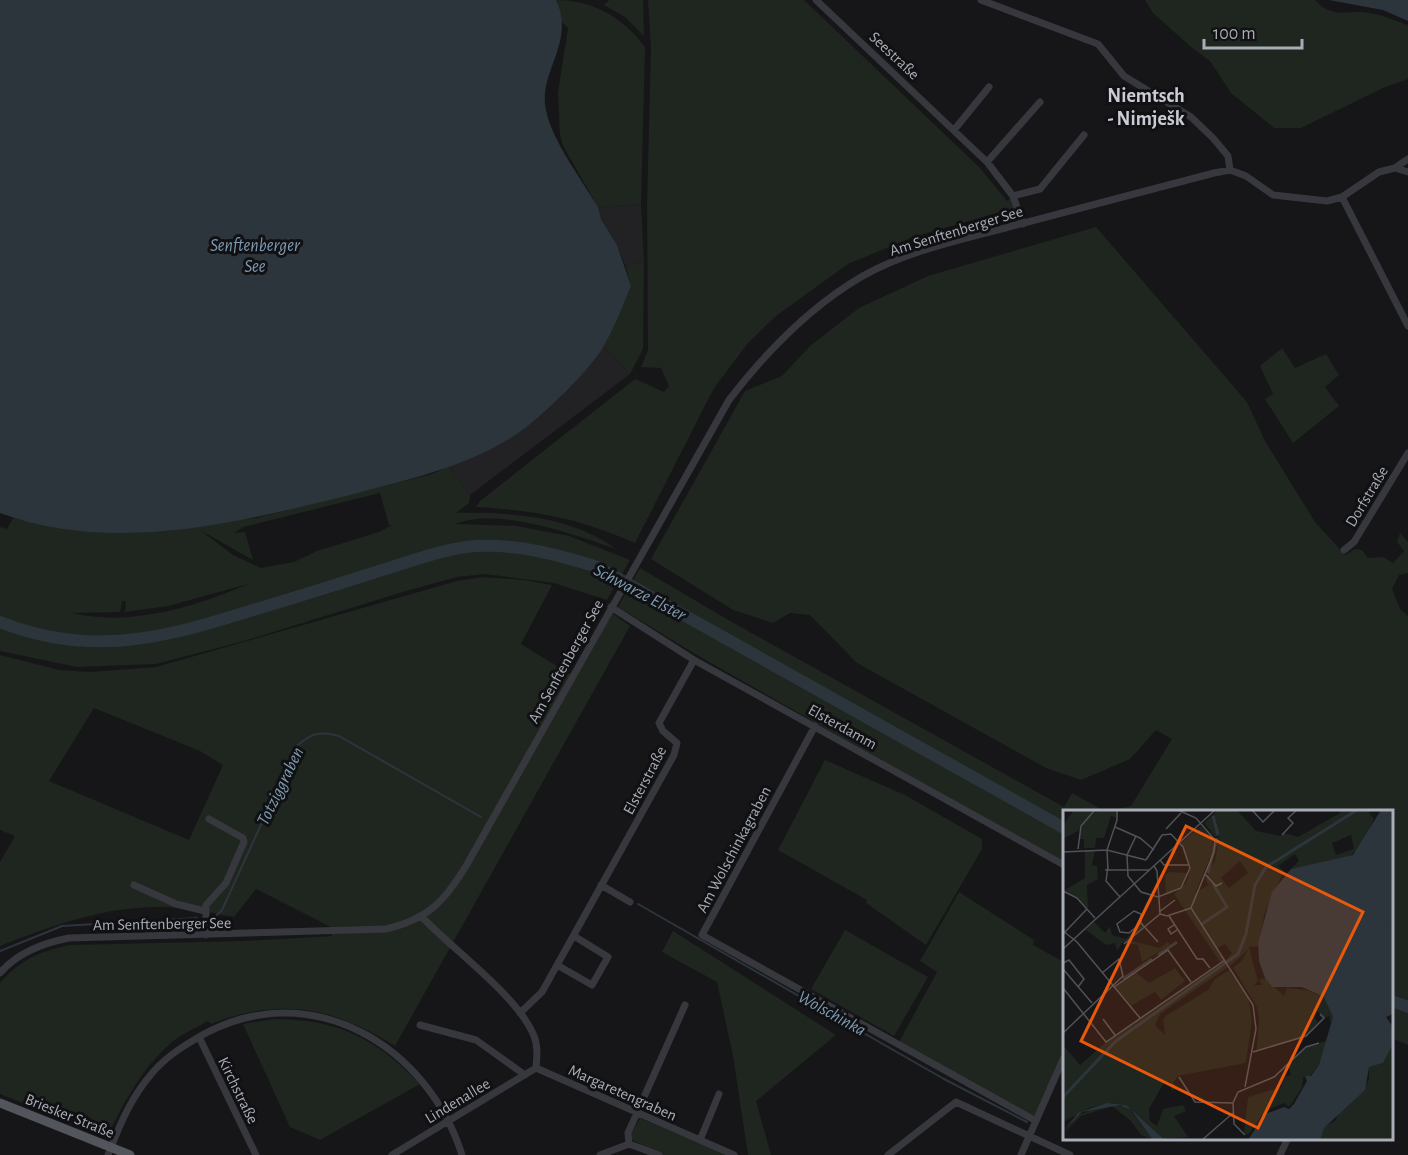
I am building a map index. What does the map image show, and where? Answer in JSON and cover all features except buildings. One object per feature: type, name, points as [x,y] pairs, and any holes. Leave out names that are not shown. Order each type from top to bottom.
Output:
[{"type":"main road","name":"Briesker Straße","points":[[0,1103],[110,1151],[130,1155]]},
{"type":"street","name":"Seestraße","points":[[816,0],[987,162],[1013,196],[1023,224]]},
{"type":"street","points":[[981,0],[1098,44],[1124,76],[1191,117],[1228,156],[1230,170],[1246,176],[1273,195],[1326,201],[1342,197],[1379,172],[1395,168],[1408,159]]},
{"type":"street","points":[[954,130],[989,87]]},
{"type":"street","points":[[987,162],[1040,102]]},
{"type":"street","points":[[1013,196],[1040,189],[1084,135]]},
{"type":"street","points":[[1395,168],[1408,172]]},
{"type":"street","name":"Am Senftenberger See","points":[[0,973],[24,954],[56,940],[386,929],[422,917],[453,888],[729,400],[754,367],[792,329],[862,277],[895,262],[1023,224],[1230,170]]},
{"type":"street","points":[[1342,197],[1408,326]]},
{"type":"street","name":"Dorfstraße","points":[[1344,550],[1354,542],[1408,453]]},
{"type":"street","name":"Elsterdamm","points":[[611,607],[694,660],[1063,864]]},
{"type":"street","name":"Elsterstraße","points":[[520,1013],[542,992],[674,755],[677,743],[663,731],[659,723],[694,660]]},
{"type":"street","name":"Am Wolschinkagraben","points":[[815,726],[702,935],[1036,1121]]},
{"type":"street","points":[[206,935],[206,905],[226,883],[244,842],[243,838],[208,819]]},
{"type":"street","points":[[134,885],[176,904],[205,911]]},
{"type":"street","points":[[601,885],[630,902]]},
{"type":"street","points":[[422,917],[520,1013],[534,1037],[536,1068]]},
{"type":"street","points":[[557,965],[592,985],[608,957],[574,936]]},
{"type":"street","points":[[629,1144],[628,1133],[636,1112],[685,1005]]},
{"type":"street","points":[[110,1151],[122,1119],[148,1078],[174,1053],[199,1037],[231,1023],[260,1016],[291,1014],[328,1019],[369,1036],[397,1054],[426,1083],[450,1120],[462,1155]]},
{"type":"street","points":[[420,1025],[454,1032],[476,1040],[525,1075]]},
{"type":"street","name":"Kirchstraße","points":[[199,1037],[256,1155]]},
{"type":"street","points":[[1021,1155],[1063,1061]]},
{"type":"street","name":"Margaretengraben","points":[[536,1068],[734,1155]]},
{"type":"street","name":"Lindenallee","points":[[392,1155],[536,1068]]},
{"type":"street","points":[[700,1140],[719,1095]]},
{"type":"street","points":[[888,1155],[956,1102],[1070,1155]]},
{"type":"street","points":[[1280,1155],[1287,1140]]},
{"type":"street","points":[[600,1155],[629,1144],[658,1155]]},
{"type":"shaded area","points":[[556,0],[583,3],[595,7],[627,27],[645,47],[641,204],[598,207],[563,146],[560,135],[558,93],[568,28],[560,20]]},
{"type":"shaded area","points":[[609,0],[643,0],[644,36],[625,17],[604,5]]},
{"type":"shaded area","points":[[648,0],[804,0],[980,168],[1007,201],[1013,196],[1018,207],[913,237],[848,264],[776,316],[748,343],[714,388],[635,543],[594,527],[557,517],[476,507],[480,501],[635,379],[664,392],[669,386],[661,368],[641,367],[648,350],[647,204],[651,47]]},
{"type":"shaded area","points":[[1145,0],[1315,0],[1331,11],[1380,15],[1408,25],[1408,79],[1385,87],[1301,128],[1274,128],[1231,93],[1210,61],[1153,13]]},
{"type":"shaded area","points":[[641,204],[644,262],[625,265],[617,245],[601,219],[598,207]]},
{"type":"shaded area","points":[[1096,227],[1247,402],[1265,441],[1315,522],[1345,555],[1355,549],[1362,550],[1368,558],[1383,557],[1393,563],[1404,551],[1397,542],[1400,533],[1408,542],[1408,573],[1399,575],[1392,589],[1400,609],[1408,616],[1408,1045],[1393,1038],[1393,810],[1112,810],[1131,806],[1172,739],[1156,730],[1130,759],[1081,780],[1046,768],[857,663],[810,615],[790,613],[773,623],[733,610],[651,559],[745,391],[782,376],[810,346],[859,308],[928,276]]},
{"type":"shaded area","points":[[644,262],[643,349],[630,374],[604,346],[631,286],[625,265]]},
{"type":"shaded area","points":[[604,346],[630,374],[470,495],[449,466],[501,444],[566,390]]},
{"type":"shaded area","points":[[1282,348],[1295,368],[1326,354],[1339,375],[1325,387],[1339,406],[1293,443],[1265,399],[1273,394],[1260,366]]},
{"type":"shaded area","points":[[449,466],[470,495],[469,503],[456,513],[540,518],[580,529],[616,549],[536,524],[514,520],[473,520],[455,524],[516,526],[569,536],[630,560],[607,600],[554,583],[485,574],[457,577],[244,641],[156,664],[77,667],[0,651],[0,527],[7,529],[13,518],[86,531],[256,518],[432,474]],"holes":[[[380,493],[389,525],[392,525],[379,532],[317,551],[294,562],[261,568],[233,555],[200,530],[253,560],[245,532],[234,533],[243,527]],[[248,584],[184,607],[139,616],[116,618],[72,613],[120,612],[122,601],[126,601],[125,612],[168,606]]]},
{"type":"shaded area","points":[[640,568],[730,621],[1064,807],[1072,793],[1102,810],[1063,810],[1063,863],[697,655],[618,607]]},
{"type":"shaded area","points":[[483,577],[552,585],[521,644],[576,678],[612,613],[630,626],[395,1046],[350,1022],[306,1010],[260,1011],[211,1024],[208,1021],[175,1040],[151,1064],[127,1099],[107,1137],[0,1094],[0,983],[14,969],[31,958],[69,945],[245,941],[332,936],[329,926],[256,889],[234,917],[200,910],[133,908],[65,923],[0,946],[0,862],[15,836],[0,830],[0,655],[59,670],[91,672],[156,667],[457,581]],"holes":[[[94,708],[200,751],[223,765],[189,840],[49,781]]]},
{"type":"shaded area","points":[[825,760],[905,795],[982,839],[982,849],[926,945],[866,903],[867,900],[778,850]]},
{"type":"shaded area","points":[[959,892],[1034,940],[1033,945],[1063,961],[1063,1051],[1035,1117],[899,1042],[937,972],[920,961]]},
{"type":"shaded area","points":[[845,930],[928,977],[894,1036],[811,989]]},
{"type":"shaded area","points":[[673,931],[836,1035],[756,1101],[771,1155],[748,1155],[733,1056],[717,982],[662,952]]},
{"type":"shaded area","points":[[273,1019],[317,1023],[354,1034],[387,1054],[420,1084],[320,1140],[290,1127],[243,1024]]},
{"type":"shaded area","points":[[640,1118],[726,1155],[663,1155],[632,1140],[632,1133]]},
{"type":"water","name":"Senftenberger See","points":[[0,0],[556,0],[561,14],[562,28],[545,90],[547,115],[558,142],[598,207],[601,219],[617,245],[631,286],[605,344],[571,386],[530,424],[511,438],[469,460],[400,482],[267,515],[178,530],[133,533],[88,532],[44,525],[0,513]]},
{"type":"water","points":[[1329,0],[1408,0],[1408,21],[1383,10]]},
{"type":"waterway","name":"Schwarze Elster","points":[[0,622],[34,633],[66,639],[128,640],[189,629],[425,556],[464,547],[493,546],[538,551],[598,567],[1063,827]]},
{"type":"waterway","name":"Totziggraben","points":[[216,916],[222,910],[297,746],[311,736],[321,734],[339,736],[481,817]]},
{"type":"waterway","name":"Wolschinka","points":[[638,904],[944,1079],[1027,1122]]},
{"type":"waterway","name":"Totziggraben","points":[[0,951],[62,926],[197,918]]},
{"type":"waterway","name":"Schwarze Elster","points":[[1393,1001],[1408,1007]]},
{"type":"district","name":"Niemtsch - Nimješk","points":[[1146,106]]}]
